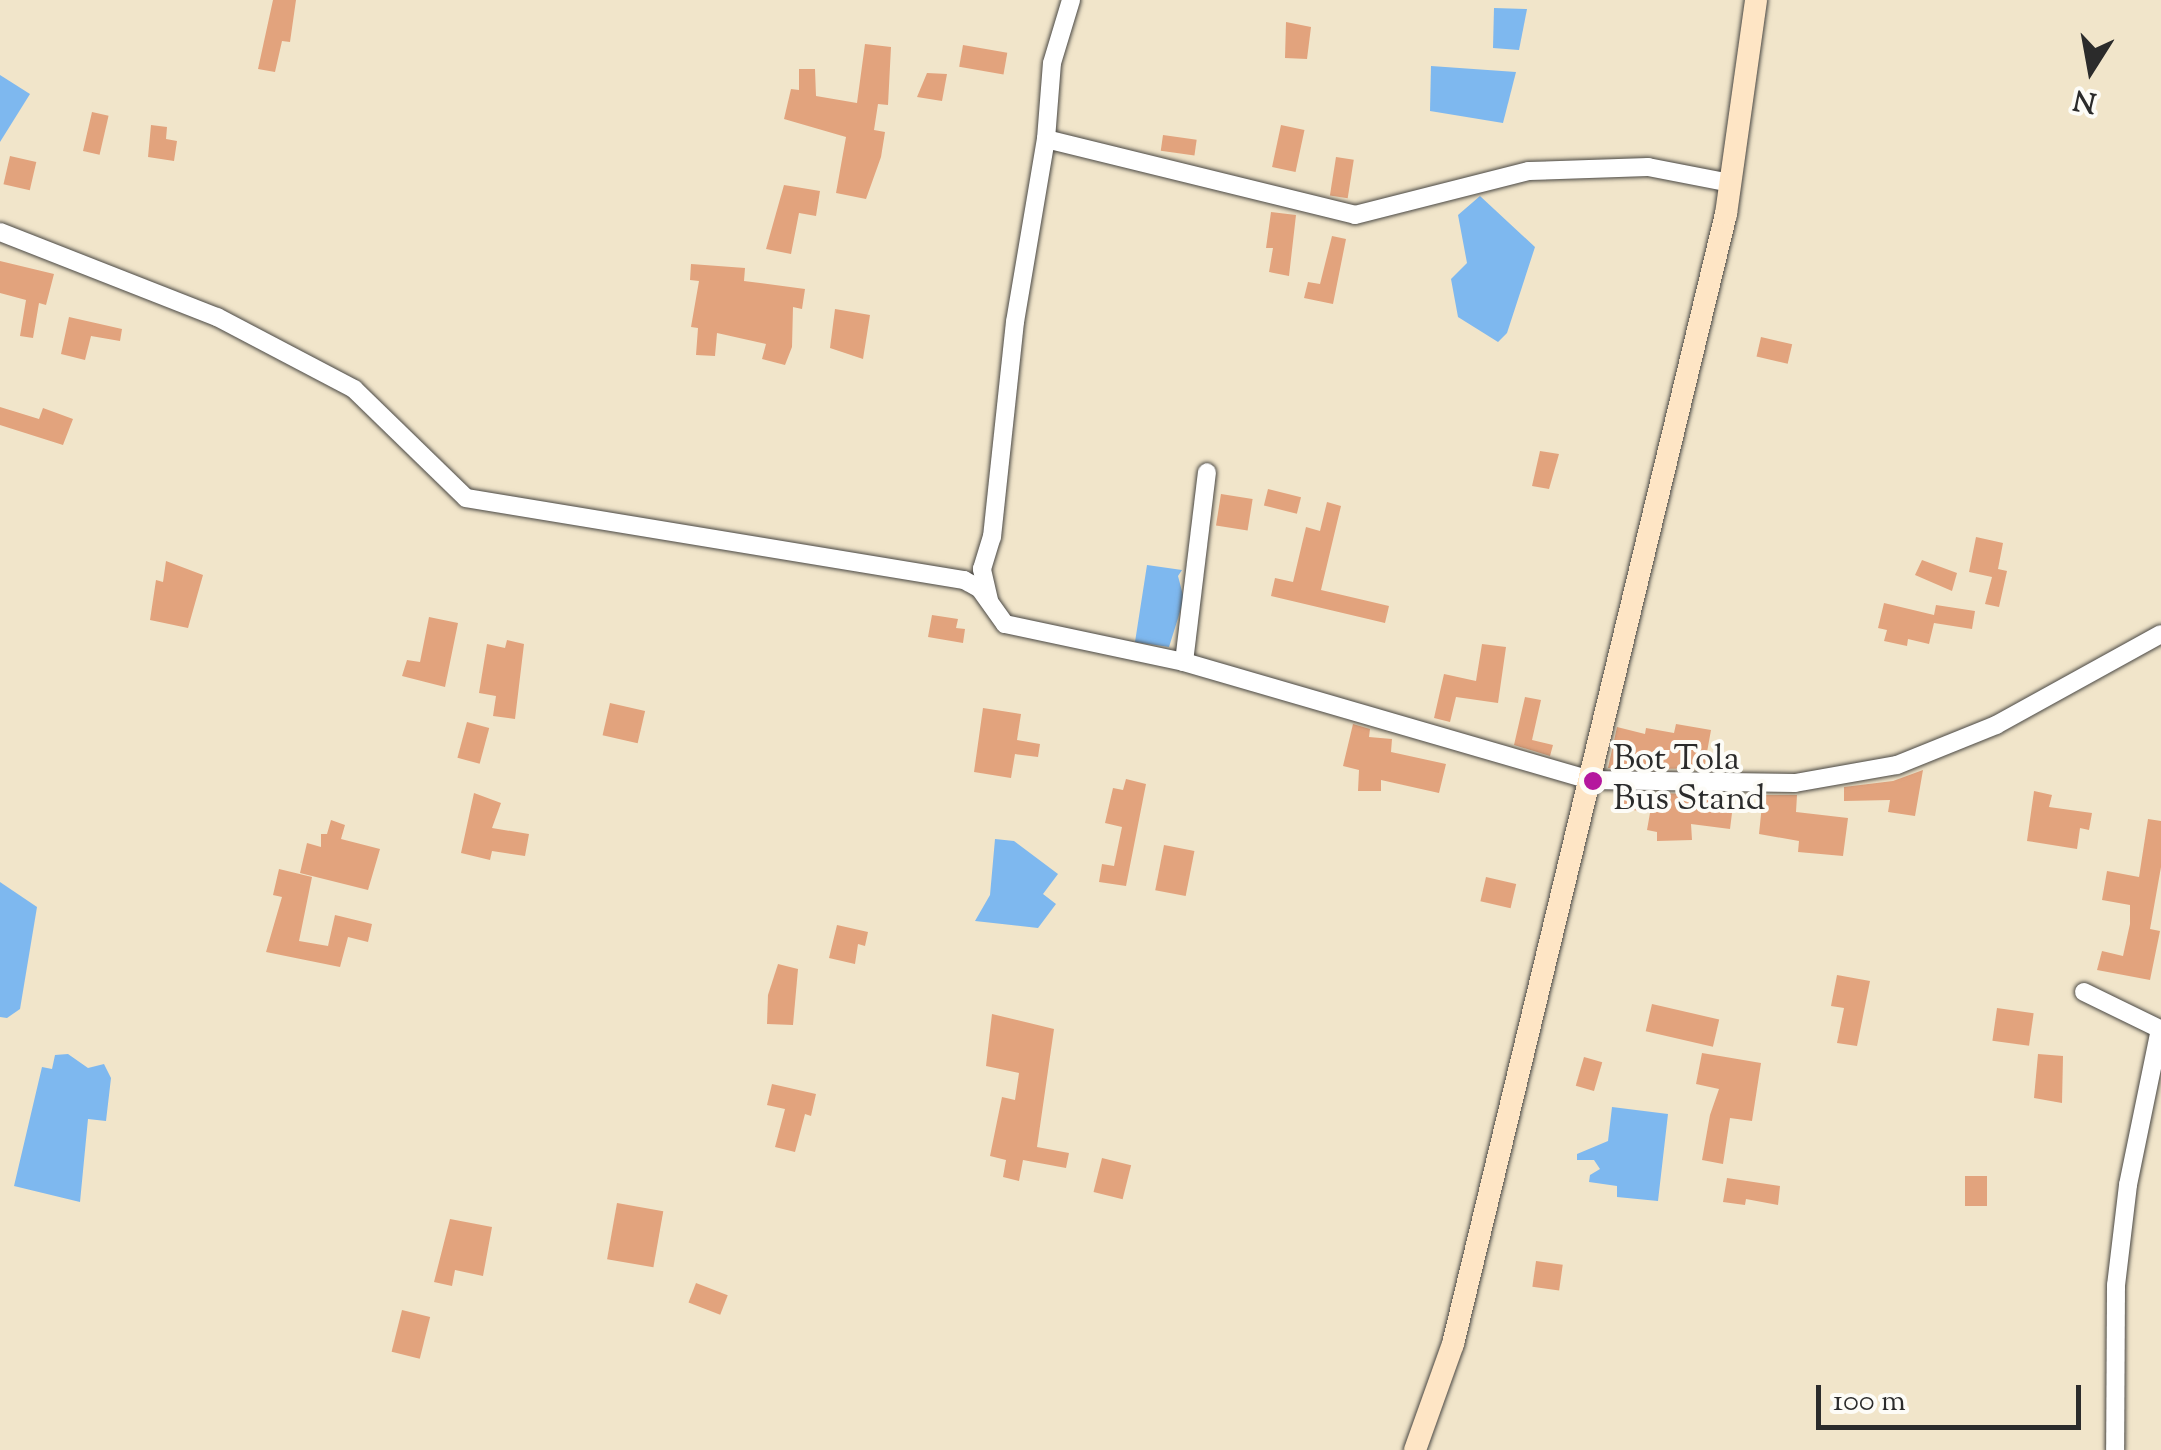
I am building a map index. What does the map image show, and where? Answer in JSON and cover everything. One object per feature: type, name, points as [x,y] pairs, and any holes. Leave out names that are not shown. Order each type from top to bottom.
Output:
[{"type":"main road","points":[[1415,1450],[1453,1344],[1730,183],[1756,0]]},
{"type":"street","points":[[989,600],[982,569],[992,537],[1014,322],[1046,139],[1052,63],[1071,0]]},
{"type":"street","points":[[1046,139],[1356,216],[1529,171],[1648,167],[1730,183]]},
{"type":"street","points":[[0,232],[217,317],[354,389],[466,498],[948,577],[980,589],[1005,624],[1184,662],[1589,780],[1796,783],[1897,765],[1996,725],[2161,634]]},
{"type":"street","points":[[1184,662],[1207,472]]},
{"type":"street","points":[[2084,992],[2160,1029],[2128,1185],[2116,1285],[2115,1450]]},
{"type":"water","points":[[1494,8],[1527,9],[1519,50],[1493,48]]},
{"type":"water","points":[[1431,66],[1516,72],[1503,123],[1430,111]]},
{"type":"water","points":[[0,75],[30,94],[0,142]]},
{"type":"water","points":[[1480,196],[1535,247],[1507,333],[1498,342],[1458,317],[1451,279],[1467,263],[1458,215]]},
{"type":"water","points":[[1147,565],[1182,570],[1178,576],[1184,599],[1169,647],[1135,642]]},
{"type":"water","points":[[995,839],[1014,841],[1058,874],[1043,894],[1056,904],[1038,928],[975,921],[990,895]]},
{"type":"water","points":[[0,882],[37,907],[20,1009],[7,1018],[0,1017]]},
{"type":"water","points":[[68,1054],[88,1068],[104,1064],[111,1078],[106,1121],[88,1119],[80,1202],[14,1186],[42,1067],[52,1069],[55,1055]]},
{"type":"water","points":[[1612,1107],[1668,1114],[1658,1201],[1617,1197],[1617,1186],[1589,1182],[1590,1175],[1600,1169],[1594,1160],[1577,1160],[1577,1154],[1608,1141]]},
{"type":"building","points":[[273,0],[296,0],[290,42],[282,41],[275,72],[258,69]]},
{"type":"building","points":[[1286,22],[1311,27],[1307,59],[1285,58]]},
{"type":"building","points":[[865,44],[891,47],[888,105],[878,104],[874,130],[885,132],[881,157],[866,199],[836,193],[846,137],[784,119],[791,89],[799,90],[799,69],[815,69],[816,96],[857,103]]},
{"type":"building","points":[[963,45],[1007,53],[1003,74],[959,67]]},
{"type":"building","points":[[927,73],[947,74],[942,101],[917,97]]},
{"type":"building","points":[[92,112],[109,116],[100,155],[83,151]]},
{"type":"building","points":[[151,125],[167,127],[166,139],[177,141],[174,161],[148,157]]},
{"type":"building","points":[[1281,125],[1304,130],[1296,172],[1272,167]]},
{"type":"building","points":[[1163,135],[1197,140],[1194,156],[1161,151]]},
{"type":"building","points":[[10,156],[36,162],[30,190],[3,184]]},
{"type":"building","points":[[1336,157],[1354,160],[1348,198],[1330,196]]},
{"type":"building","points":[[784,185],[820,191],[816,216],[799,213],[791,254],[766,249]]},
{"type":"building","points":[[1271,212],[1296,215],[1289,276],[1269,272],[1273,248],[1266,248]]},
{"type":"building","points":[[1332,236],[1346,239],[1333,304],[1304,298],[1308,282],[1320,284]]},
{"type":"building","points":[[0,261],[54,274],[46,305],[39,303],[33,338],[20,336],[26,300],[0,293]]},
{"type":"building","points":[[691,264],[745,268],[744,281],[805,289],[802,309],[793,307],[792,347],[785,365],[762,359],[766,344],[717,333],[715,356],[696,355],[698,328],[691,327],[699,281],[690,280]]},
{"type":"building","points":[[835,309],[870,315],[863,359],[830,348]]},
{"type":"building","points":[[69,317],[122,329],[120,341],[91,336],[85,360],[61,354]]},
{"type":"building","points":[[1761,337],[1792,344],[1788,364],[1757,356]]},
{"type":"building","points":[[0,407],[39,419],[43,408],[73,419],[63,445],[0,425]]},
{"type":"building","points":[[1540,451],[1559,454],[1549,489],[1532,486]]},
{"type":"building","points":[[1268,489],[1301,497],[1297,514],[1264,505]]},
{"type":"building","points":[[1221,494],[1253,499],[1248,531],[1216,526]]},
{"type":"building","points":[[1327,502],[1341,506],[1321,590],[1389,606],[1385,623],[1271,596],[1275,578],[1293,582],[1306,527],[1320,531]]},
{"type":"building","points":[[1976,537],[2003,543],[1998,569],[2007,571],[1999,607],[1985,604],[1992,577],[1969,572]]},
{"type":"building","points":[[1922,560],[1957,573],[1952,591],[1915,575]]},
{"type":"building","points":[[166,561],[203,575],[188,628],[150,620],[156,580],[163,582]]},
{"type":"building","points":[[1884,603],[1934,615],[1936,605],[1975,611],[1972,629],[1934,623],[1929,644],[1908,639],[1907,646],[1884,641],[1887,630],[1878,628]]},
{"type":"building","points":[[932,615],[958,619],[956,628],[965,629],[963,643],[928,637]]},
{"type":"building","points":[[429,617],[458,623],[445,687],[402,676],[407,660],[420,662]]},
{"type":"building","points":[[507,640],[524,644],[515,719],[493,716],[496,696],[479,693],[487,644],[505,648]]},
{"type":"building","points":[[1482,644],[1506,647],[1498,703],[1456,697],[1450,722],[1434,718],[1444,674],[1476,681]]},
{"type":"building","points":[[1525,697],[1541,700],[1532,740],[1553,745],[1550,756],[1514,745]]},
{"type":"building","points":[[610,703],[645,711],[638,743],[603,735]]},
{"type":"building","points":[[983,708],[1021,714],[1017,740],[1040,744],[1038,757],[1015,754],[1011,778],[974,772]]},
{"type":"building","points":[[467,722],[489,728],[480,764],[457,758]]},
{"type":"building","points":[[1353,724],[1370,729],[1369,737],[1392,739],[1391,752],[1446,764],[1439,793],[1381,780],[1381,791],[1358,791],[1359,770],[1343,766]]},
{"type":"building","points":[[1676,724],[1711,730],[1704,769],[1608,768],[1617,727],[1645,734],[1646,728],[1674,733]]},
{"type":"building","points":[[1923,770],[1915,816],[1888,812],[1890,800],[1844,801],[1844,787],[1893,781]]},
{"type":"building","points":[[1126,779],[1146,784],[1126,886],[1099,882],[1102,864],[1114,866],[1122,827],[1105,823],[1113,788],[1123,790]]},
{"type":"building","points":[[2034,791],[2052,795],[2049,807],[2092,813],[2089,830],[2080,828],[2077,849],[2027,841]]},
{"type":"building","points":[[474,793],[501,803],[492,828],[529,834],[525,856],[492,851],[490,860],[461,853]]},
{"type":"building","points":[[1625,793],[1724,794],[1723,811],[1732,813],[1730,829],[1691,824],[1692,840],[1657,841],[1657,832],[1647,830],[1650,813],[1622,808]]},
{"type":"building","points":[[1763,795],[1797,795],[1796,812],[1848,818],[1843,856],[1798,852],[1799,841],[1759,834]]},
{"type":"building","points":[[2148,819],[2161,821],[2161,867],[2150,929],[2160,931],[2150,980],[2097,970],[2102,951],[2123,956],[2130,924],[2130,905],[2102,900],[2107,871],[2139,877]]},
{"type":"building","points":[[331,820],[345,825],[341,839],[380,849],[368,890],[300,873],[307,843],[321,847],[321,834],[327,834]]},
{"type":"building","points":[[1164,845],[1194,851],[1186,896],[1155,890]]},
{"type":"building","points":[[279,869],[312,877],[299,941],[328,946],[335,915],[372,924],[368,942],[348,937],[340,967],[266,952],[282,897],[273,895]]},
{"type":"building","points":[[1486,877],[1516,884],[1511,908],[1480,901]]},
{"type":"building","points":[[837,925],[868,932],[865,946],[858,944],[855,964],[829,958]]},
{"type":"building","points":[[778,964],[798,969],[793,1025],[767,1024],[768,995]]},
{"type":"building","points":[[1837,975],[1870,981],[1857,1046],[1837,1043],[1844,1008],[1831,1006]]},
{"type":"building","points":[[1652,1004],[1719,1020],[1713,1047],[1646,1031]]},
{"type":"building","points":[[1997,1008],[2034,1013],[2029,1046],[1992,1041]]},
{"type":"building","points":[[992,1014],[1054,1029],[1037,1147],[1069,1153],[1066,1168],[1023,1160],[1019,1181],[1003,1177],[1006,1160],[990,1156],[1002,1097],[1015,1100],[1019,1073],[986,1066]]},
{"type":"building","points":[[1702,1053],[1761,1063],[1752,1121],[1730,1118],[1723,1164],[1702,1160],[1719,1089],[1696,1084]]},
{"type":"building","points":[[2038,1054],[2063,1056],[2062,1103],[2034,1098]]},
{"type":"building","points":[[1584,1057],[1602,1062],[1594,1091],[1576,1086]]},
{"type":"building","points":[[772,1084],[816,1094],[811,1116],[805,1114],[795,1152],[775,1147],[785,1109],[767,1105]]},
{"type":"building","points":[[1102,1158],[1131,1165],[1123,1199],[1094,1192]]},
{"type":"building","points":[[1965,1176],[1987,1176],[1987,1206],[1965,1206]]},
{"type":"building","points":[[1727,1178],[1780,1186],[1778,1205],[1746,1199],[1745,1205],[1723,1202]]},
{"type":"building","points":[[617,1203],[663,1211],[653,1267],[607,1259]]},
{"type":"building","points":[[450,1219],[492,1227],[483,1276],[455,1270],[452,1286],[434,1282]]},
{"type":"building","points":[[1536,1261],[1563,1265],[1559,1291],[1532,1287]]},
{"type":"building","points":[[696,1283],[728,1295],[720,1315],[688,1303]]},
{"type":"building","points":[[402,1310],[430,1317],[420,1359],[392,1352]]},
{"type":"place","name":"Bot Tola Bus Stand","points":[[1593,781]]}]
